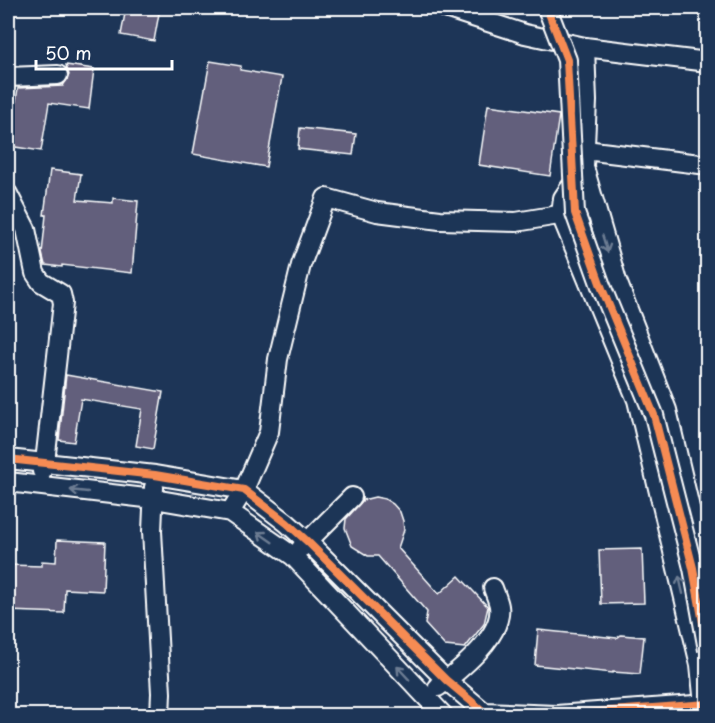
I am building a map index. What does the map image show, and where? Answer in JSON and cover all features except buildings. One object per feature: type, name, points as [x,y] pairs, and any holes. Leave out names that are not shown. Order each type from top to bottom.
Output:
[{"type":"street","points":[[445,8],[525,34],[585,46],[708,62]]},
{"type":"street","points":[[8,459],[155,475],[244,490],[308,542],[482,714],[556,715],[706,708],[705,659],[693,567],[654,415],[601,286],[575,213],[567,60],[546,8]]},
{"type":"street","points":[[585,46],[587,101],[585,158],[595,210],[617,281],[667,410],[708,584]]},
{"type":"street","points":[[8,77],[58,75]]},
{"type":"street","points":[[585,158],[708,165]]},
{"type":"street","points":[[585,158],[563,198],[561,215],[637,400],[661,501],[705,659]]},
{"type":"street","points":[[8,194],[26,229],[35,273],[41,282],[61,294],[63,303],[45,462],[38,486]]},
{"type":"street","points":[[230,512],[244,490],[269,432],[278,360],[301,265],[326,198],[377,212],[440,220],[516,222],[595,210]]},
{"type":"street","points":[[616,349],[640,340]]},
{"type":"street","points":[[155,475],[152,531],[161,693],[160,716]]},
{"type":"street","points":[[8,482],[154,499],[230,512],[293,556],[444,716]]},
{"type":"street","points":[[293,556],[352,497]]},
{"type":"street","points":[[661,501],[687,498]]},
{"type":"street","points":[[426,697],[485,645],[492,634],[500,608],[493,588]]},
{"type":"cycle path","points":[[547,8],[567,60],[575,213],[601,286],[654,415],[693,568],[708,650]]},
{"type":"cycle path","points":[[8,459],[155,475],[244,490],[308,542],[446,680],[484,712],[556,715],[708,704]]}]
